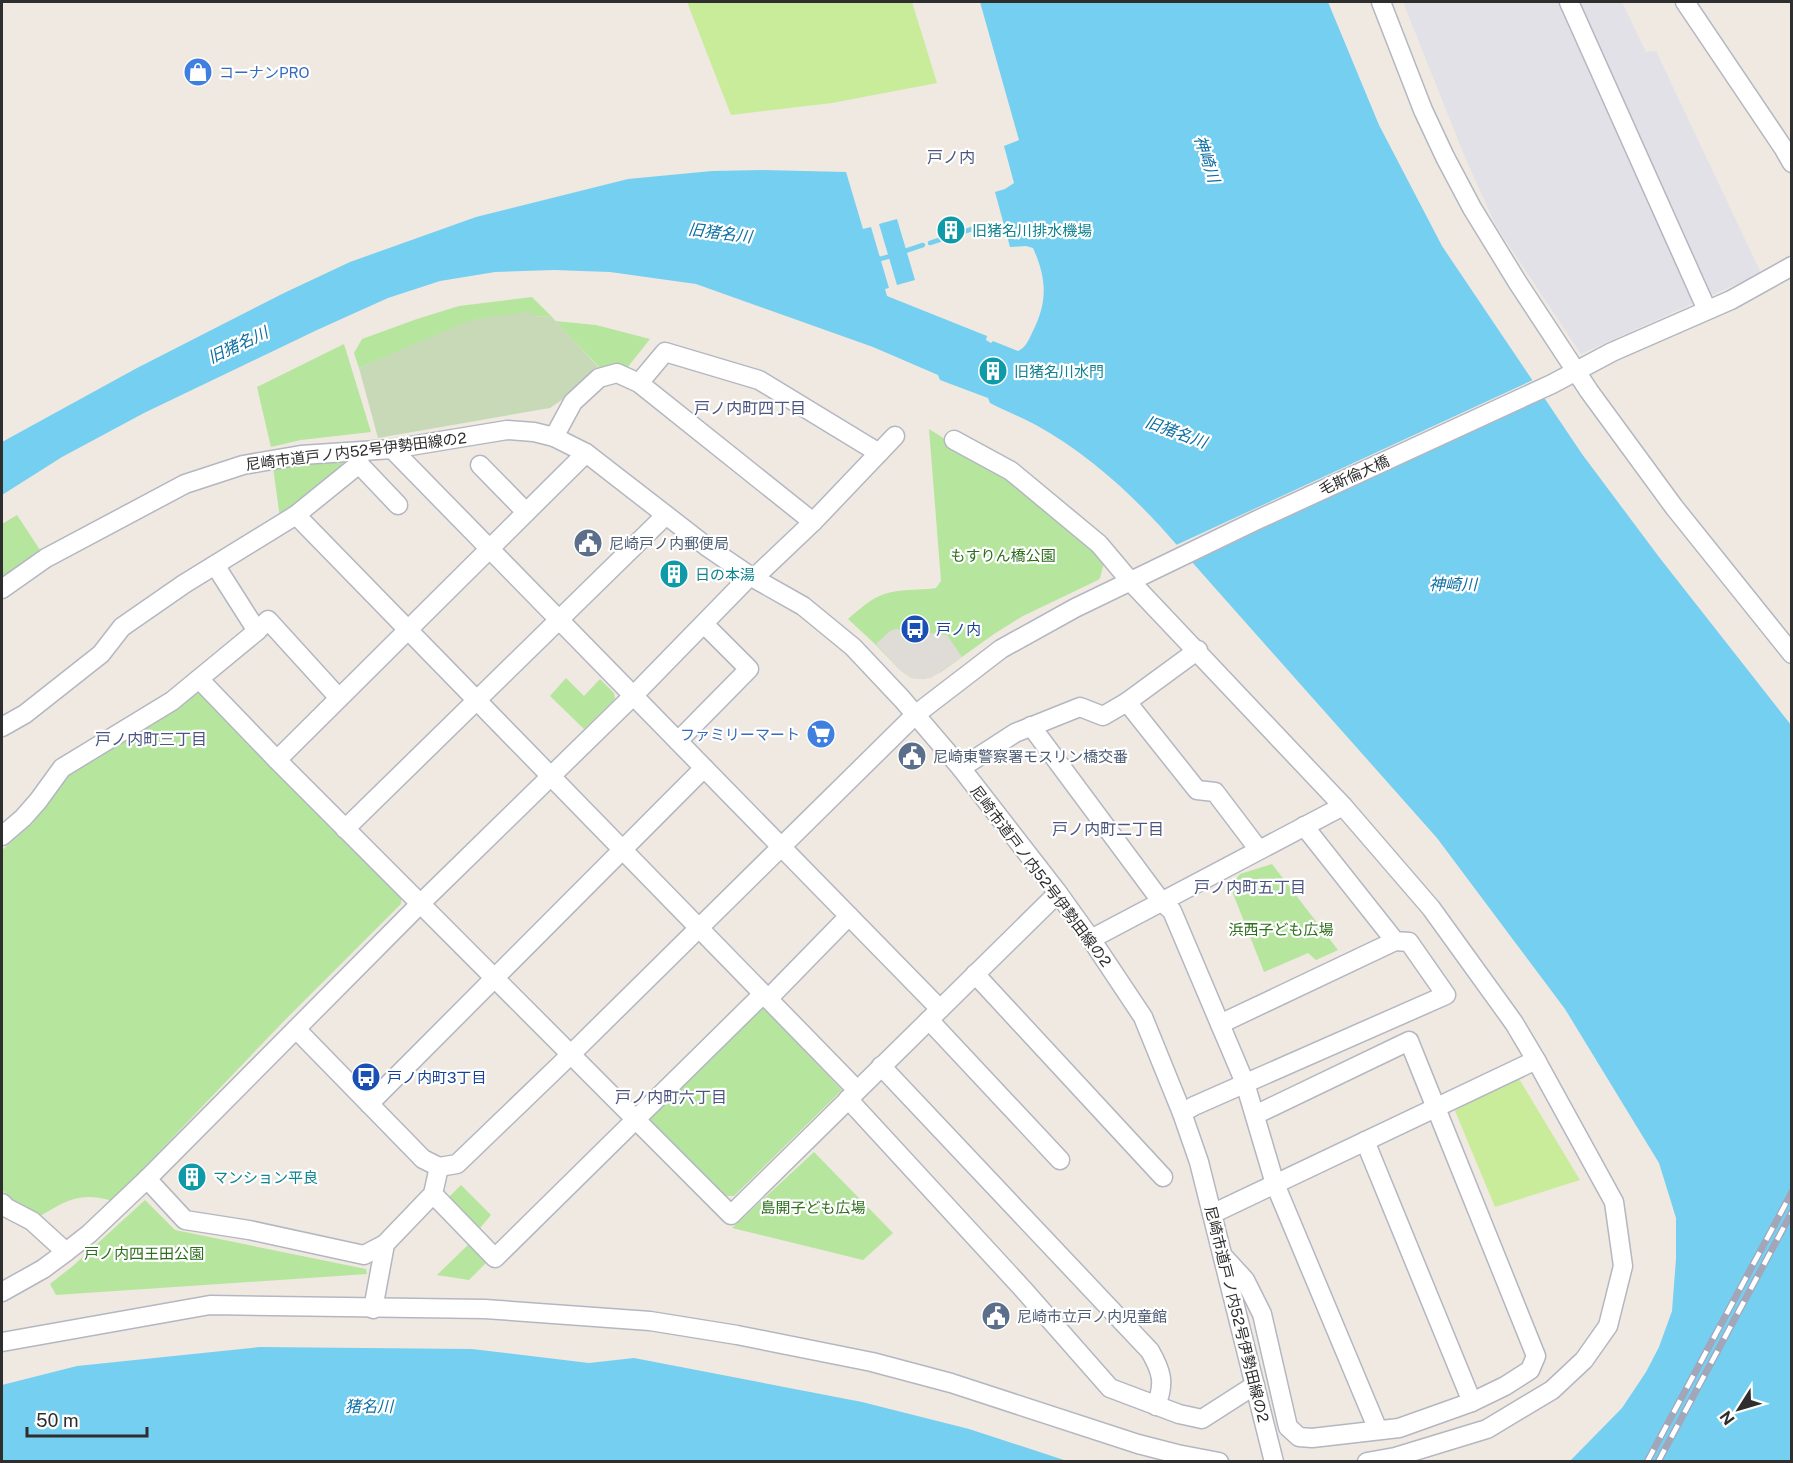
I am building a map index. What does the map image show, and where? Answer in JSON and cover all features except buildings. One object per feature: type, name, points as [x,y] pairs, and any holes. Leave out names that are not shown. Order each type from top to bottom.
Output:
[{"type":"street","points":[[1381,2],[1423,110],[1450,168],[1573,373],[1674,507],[1791,654]]},
{"type":"street","points":[[1569,2],[1707,310]]},
{"type":"street","points":[[1685,2],[1779,141],[1791,163]]},
{"type":"street","name":"毛斯倫大橋","points":[[440,1167],[450,1167],[463,1160],[915,715],[984,660],[1023,634],[1255,521],[1573,373],[1612,352],[1731,300],[1791,266]]},
{"type":"street","points":[[639,383],[665,352],[759,380],[879,453]]},
{"type":"street","points":[[554,437],[573,402],[599,378],[617,373],[639,383],[813,522]]},
{"type":"street","name":"尼崎市道戸ノ内52号伊勢田線の2","points":[[2,589],[46,558],[184,484],[243,465],[301,455],[359,458],[392,449],[507,430],[534,432],[554,437],[586,453],[665,516],[752,577],[802,606],[842,637],[961,768],[1091,939],[1143,1017],[1182,1113],[1199,1162],[1274,1461]]},
{"type":"street","points":[[2,1292],[43,1269],[66,1252],[89,1234],[147,1179],[420,904],[752,577],[813,522],[895,436]]},
{"type":"street","points":[[954,440],[1011,471],[1099,544],[1136,579],[1198,650],[1343,806],[1431,908],[1514,1023],[1614,1202],[1623,1266],[1608,1326],[1584,1360],[1552,1390],[1487,1429],[1395,1457],[1367,1461]]},
{"type":"street","points":[[392,449],[849,916],[1060,1160]]},
{"type":"street","points":[[277,760],[586,453]]},
{"type":"street","points":[[2,726],[25,714],[101,654],[122,627],[184,584],[296,515],[359,458],[398,505]]},
{"type":"street","points":[[480,465],[526,512]]},
{"type":"street","points":[[296,515],[766,997],[1110,1388],[1156,1406],[1202,1419],[1255,1385]]},
{"type":"street","points":[[345,829],[665,516]]},
{"type":"street","points":[[216,565],[257,631]]},
{"type":"street","points":[[2,836],[38,801],[62,768],[172,701],[257,631],[267,620],[339,698]]},
{"type":"street","points":[[678,741],[749,669],[704,624]]},
{"type":"street","points":[[961,768],[1015,734],[1080,707],[1103,716],[1127,702],[1198,650]]},
{"type":"street","points":[[199,679],[345,829],[731,1215],[1058,893]]},
{"type":"street","points":[[1127,702],[1197,790],[1215,792],[1259,850]]},
{"type":"street","points":[[1031,726],[1161,901],[1172,911],[1245,1083],[1275,1184],[1378,1430]]},
{"type":"street","points":[[369,1104],[704,768]]},
{"type":"street","points":[[1091,939],[1343,806]]},
{"type":"street","points":[[1304,826],[1395,941]]},
{"type":"street","points":[[433,1194],[495,1258],[635,1120],[849,916]]},
{"type":"street","points":[[1182,1113],[1446,995],[1409,942],[1395,941],[1220,1024]]},
{"type":"street","points":[[975,974],[1163,1177]]},
{"type":"street","points":[[147,1179],[185,1220],[249,1230],[364,1255],[385,1244],[433,1194],[440,1167],[429,1164],[417,1154],[296,1029]]},
{"type":"street","points":[[1222,1256],[1245,1280],[1262,1314],[1288,1427],[1299,1437],[1312,1438],[1399,1428],[1472,1402],[1505,1386],[1530,1370],[1536,1356],[1408,1041],[1255,1115]]},
{"type":"street","points":[[1212,1214],[1536,1059]]},
{"type":"street","points":[[881,1066],[1150,1351],[1160,1369],[1162,1390],[1156,1406]]},
{"type":"street","points":[[1365,1141],[1472,1402]]},
{"type":"street","points":[[2,1203],[32,1221],[66,1252]]},
{"type":"street","points":[[372,1309],[385,1244]]},
{"type":"street","points":[[2,1342],[210,1305],[485,1309],[650,1321],[737,1335],[872,1362],[951,1383],[1138,1444],[1219,1461]]},
{"type":"shaded area","points":[[1403,2],[1622,2],[1646,52],[1656,51],[1761,273],[1581,354],[1496,226],[1464,155]]},
{"type":"shaded area","points":[[896,629],[947,635],[962,657],[931,678],[911,678],[900,670],[876,644],[890,631]]},
{"type":"green space","points":[[687,2],[912,2],[937,83],[832,103],[731,115]]},
{"type":"green space","points":[[532,297],[552,317],[477,319],[359,368],[354,353],[362,339],[459,306]]},
{"type":"green space","points":[[529,312],[536,316],[552,317],[603,372],[550,408],[378,438],[359,368],[463,323]]},
{"type":"green space","points":[[555,321],[596,325],[650,339],[627,368],[602,370]]},
{"type":"green space","points":[[344,344],[371,432],[301,440],[271,447],[257,387]]},
{"type":"green space","name":"もすりん橋公園","points":[[929,429],[1004,476],[1095,552],[1104,563],[1098,580],[1023,616],[941,672],[925,679],[911,678],[900,670],[848,619],[877,597],[903,590],[936,588],[941,581]]},
{"type":"green space","points":[[345,461],[347,463],[280,518],[273,467]]},
{"type":"green space","points":[[17,515],[44,556],[2,582],[2,524]]},
{"type":"green space","points":[[566,678],[584,696],[600,679],[614,693],[615,699],[584,729],[550,696]]},
{"type":"green space","points":[[197,691],[270,759],[402,893],[401,904],[283,1022],[112,1201],[90,1197],[71,1200],[35,1219],[2,1190],[2,850],[33,823],[43,804],[67,772]]},
{"type":"green space","name":"浜西子ども広場","points":[[1272,864],[1338,950],[1316,960],[1308,953],[1264,972],[1230,886],[1240,874]]},
{"type":"green space","points":[[760,1004],[842,1090],[734,1196],[725,1196],[651,1121],[650,1112]]},
{"type":"green space","points":[[1518,1077],[1580,1180],[1495,1207],[1455,1111],[1456,1106]]},
{"type":"green space","name":"島開子ども広場","points":[[814,1152],[893,1233],[863,1260],[732,1228]]},
{"type":"green space","points":[[461,1185],[491,1215],[480,1228],[448,1198]]},
{"type":"green space","name":"戸ノ内四王田公園","points":[[145,1200],[175,1230],[366,1269],[367,1274],[56,1295],[50,1284]]},
{"type":"green space","points":[[469,1244],[488,1261],[469,1280],[437,1275]]},
{"type":"water","points":[[980,2],[1328,2],[1379,125],[1442,246],[1582,454],[1659,557],[1791,725],[1791,1461],[1570,1461],[1622,1408],[1646,1372],[1659,1347],[1672,1311],[1676,1218],[1659,1163],[1565,1009],[1437,838],[1132,497],[1070,446],[1036,425],[990,403],[988,398],[940,380],[938,375],[873,347],[696,284],[610,272],[554,270],[495,272],[440,281],[388,298],[317,330],[144,413],[62,457],[2,495],[2,442],[137,368],[284,293],[350,262],[476,217],[628,179],[712,171],[846,172],[863,229],[871,227],[889,288],[885,289],[887,296],[987,336],[986,340],[991,343],[993,341],[1018,351],[1026,344],[1041,311],[1043,280],[1033,248],[1010,247],[995,192],[1014,183],[1004,146],[1019,140]]},
{"type":"water","points":[[897,219],[915,280],[897,285],[879,224]]},
{"type":"water","name":"猪名川","points":[[260,1347],[472,1349],[589,1363],[634,1358],[862,1402],[969,1429],[1067,1461],[2,1461],[2,1385],[77,1366]]},
{"type":"pier","points":[[1535,379],[1547,396],[1188,562],[1174,546]]},
{"type":"waterway","points":[[930,243],[975,228]]},
{"type":"waterway","points":[[902,252],[923,245]]},
{"type":"waterway","points":[[876,258],[894,255]]},
{"type":"railway","points":[[1647,1462],[1792,1192]]},
{"type":"railway","points":[[1658,1462],[1792,1212]]},
{"type":"place","name":"コーナンPRO","points":[[198,72]]},
{"type":"place","name":"旧猪名川排水機場","points":[[951,230]]},
{"type":"place","name":"旧猪名川水門","points":[[993,371]]},
{"type":"place","name":"尼崎戸ノ内郵便局","points":[[588,543]]},
{"type":"place","name":"日の本湯","points":[[674,574]]},
{"type":"place","name":"戸ノ内","points":[[915,629]]},
{"type":"place","name":"ファミリーマート","points":[[821,734]]},
{"type":"place","name":"尼崎東警察署モスリン橋交番","points":[[912,756]]},
{"type":"place","name":"戸ノ内町3丁目","points":[[366,1077]]},
{"type":"place","name":"マンション平良","points":[[192,1177]]},
{"type":"place","name":"尼崎市立戸ノ内児童館","points":[[996,1316]]},
{"type":"district","name":"戸ノ内","points":[[951,157]]},
{"type":"district","name":"戸ノ内町四丁目","points":[[750,408]]},
{"type":"district","name":"戸ノ内町三丁目","points":[[151,739]]},
{"type":"district","name":"戸ノ内町二丁目","points":[[1108,829]]},
{"type":"district","name":"戸ノ内町五丁目","points":[[1250,887]]},
{"type":"district","name":"戸ノ内町六丁目","points":[[671,1097]]},
{"type":"water label","name":"神崎川","points":[[1207,159]]},
{"type":"water label","name":"旧猪名川","points":[[720,233]]},
{"type":"water label","name":"旧猪名川","points":[[238,345]]},
{"type":"water label","name":"旧猪名川","points":[[1176,432]]},
{"type":"water label","name":"神崎川","points":[[1453,584]]}]
